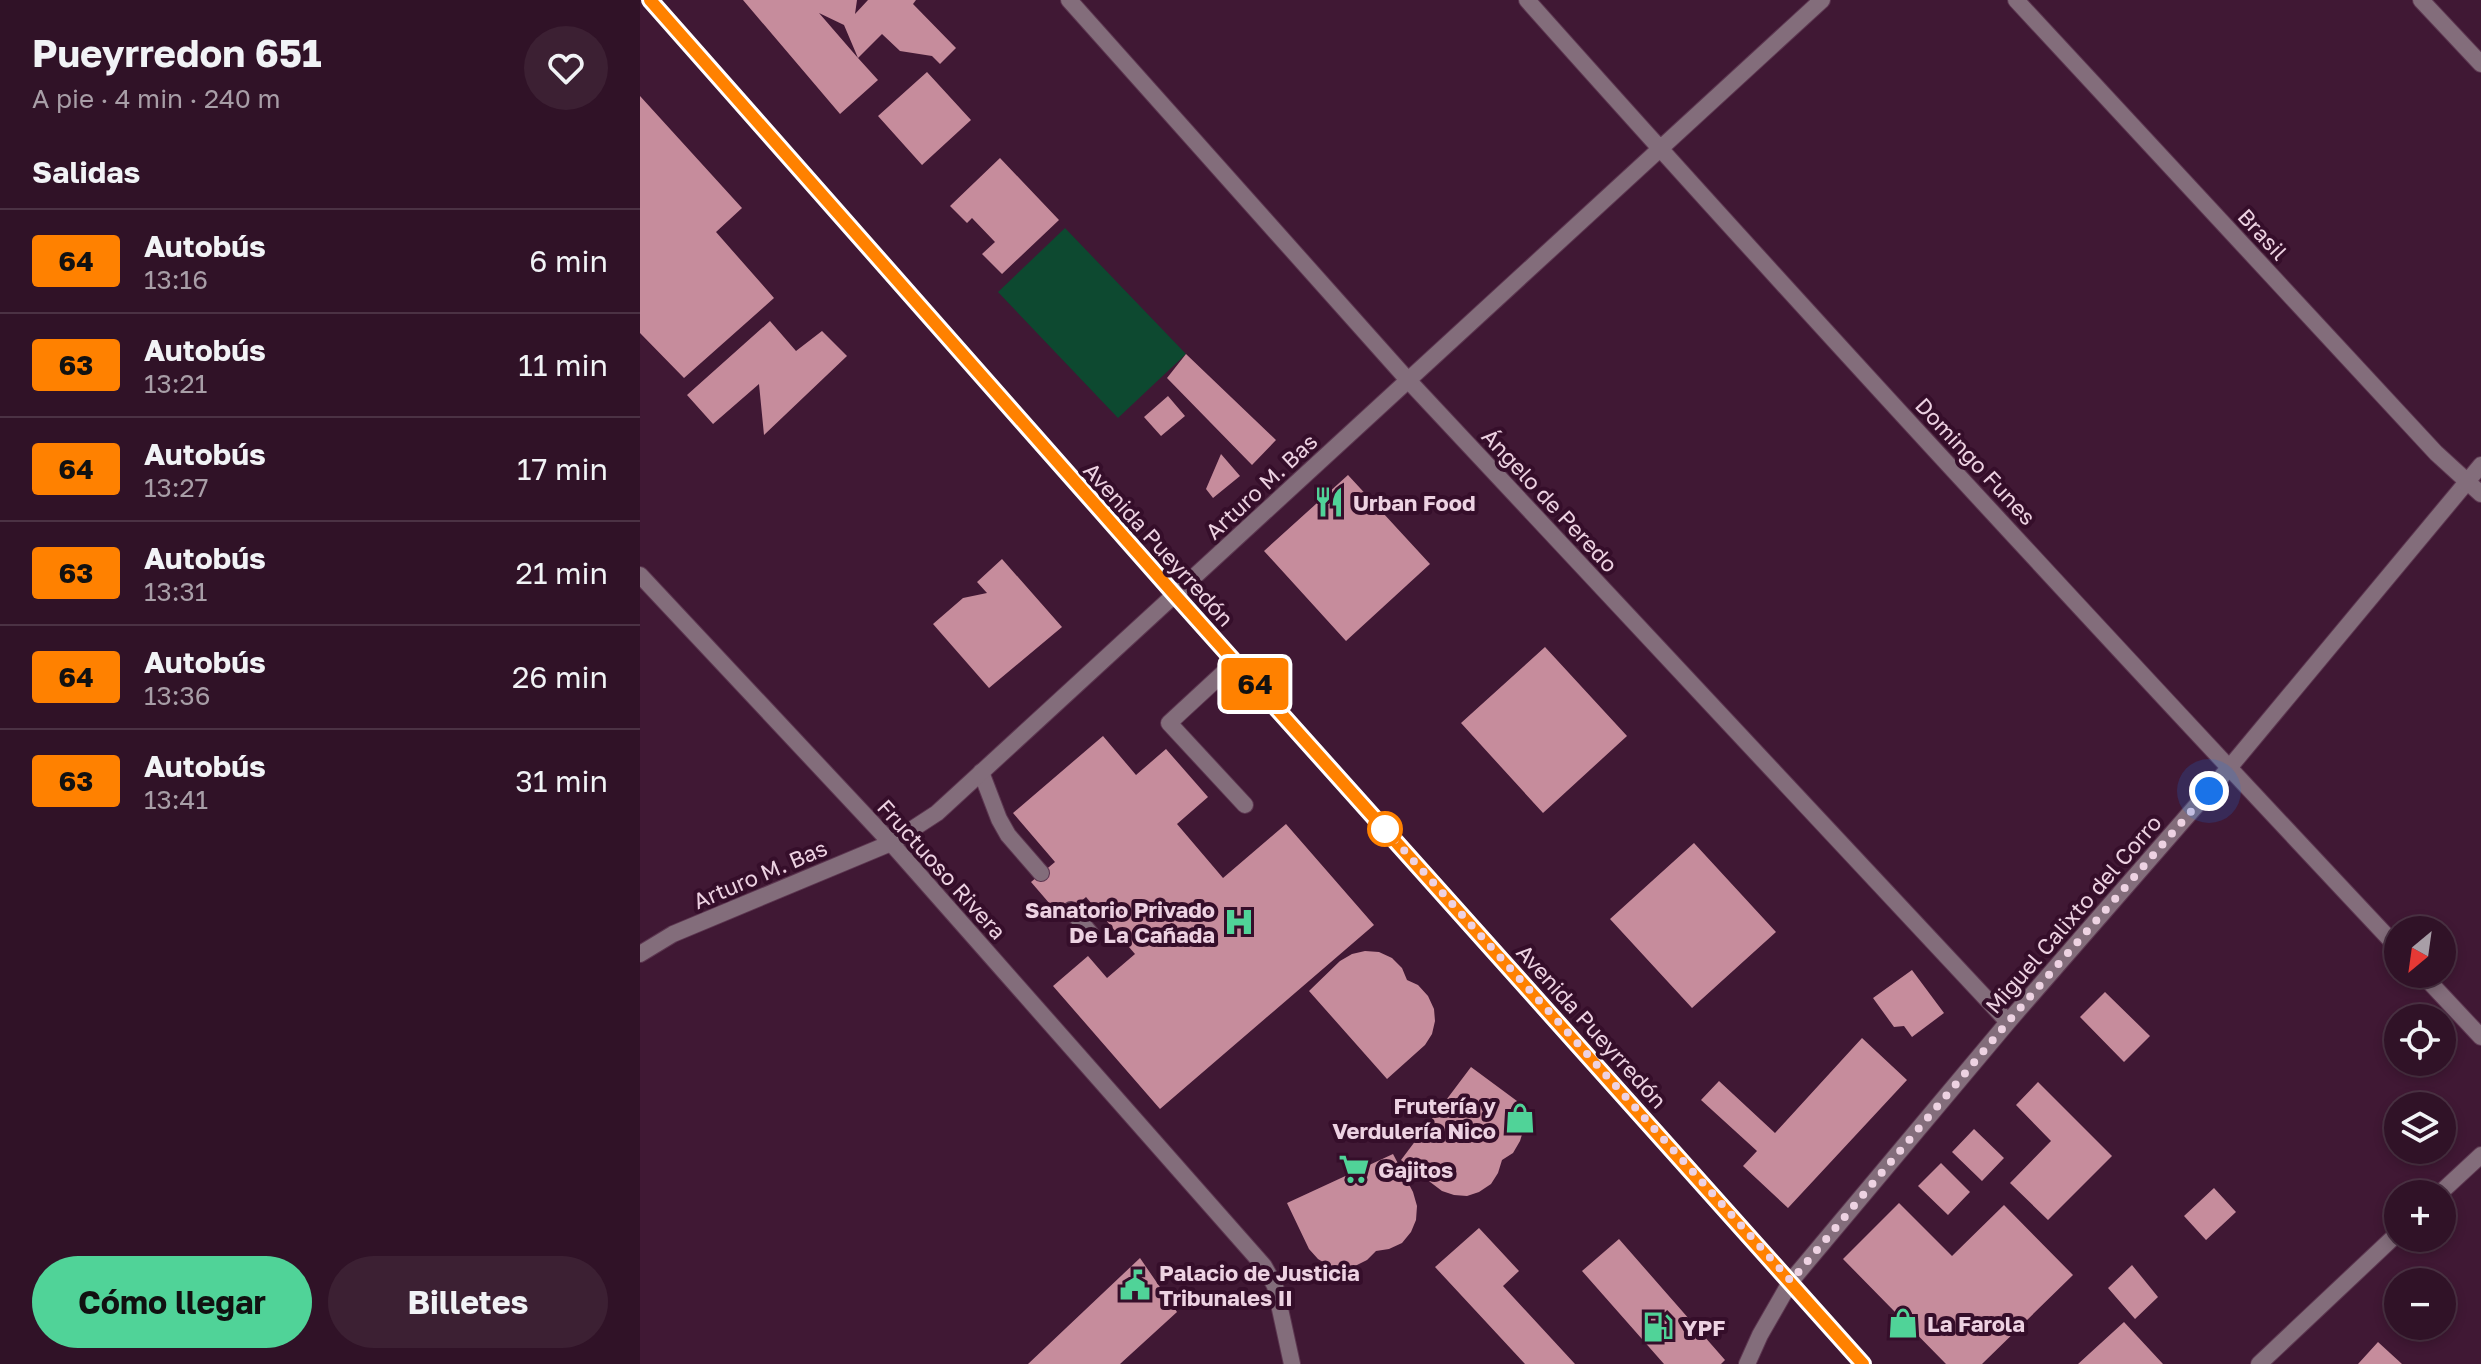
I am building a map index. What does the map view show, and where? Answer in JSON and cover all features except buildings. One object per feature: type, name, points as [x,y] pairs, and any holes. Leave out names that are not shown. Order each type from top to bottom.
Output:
[{"type":"main road","name":"Avenida Pueyrredón","points":[[650,0],[1175,595],[1863,1364]]},
{"type":"street","name":"Ángelo de Peredo","points":[[1069,0],[1407,379],[2008,1022]]},
{"type":"street","name":"Domingo Funes","points":[[1527,0],[1660,150],[2384,933]]},
{"type":"street","name":"Arturo M. Bas","points":[[640,954],[673,934],[891,843],[937,813],[1822,0]]},
{"type":"street","name":"Brasil","points":[[2016,0],[2436,453],[2481,494]]},
{"type":"street","points":[[2421,0],[2481,64]]},
{"type":"street","name":"Miguel Calixto del Corro","points":[[1747,1364],[1791,1281],[2008,1022],[2229,768],[2481,465]]},
{"type":"street","name":"Fructuoso Rivera","points":[[640,575],[891,843],[1264,1266],[1275,1286],[1292,1364]]},
{"type":"street","points":[[1235,662],[1169,723],[1245,805]]},
{"type":"street","points":[[981,772],[1008,835],[1041,873]]},
{"type":"street","points":[[1071,910],[1091,934]]},
{"type":"street","points":[[2435,988],[2481,1037]]},
{"type":"street","points":[[2454,1180],[2481,1155]]},
{"type":"street","points":[[2259,1364],[2384,1246]]},
{"type":"green space","points":[[1065,228],[1186,354],[1118,418],[998,292]]},
{"type":"bus line","name":"64","points":[[650,0],[1175,595],[1863,1364]]},
{"type":"place","name":"Urban Food","points":[[1329,502]]},
{"type":"place","name":"Sanatorio Privado De La Cañada","points":[[1239,922]]},
{"type":"place","name":"Frutería y Verdulería Nico","points":[[1520,1118]]},
{"type":"place","name":"Gajitos","points":[[1354,1169]]},
{"type":"place","name":"Palacio de Justicia Tribunales II","points":[[1135,1285]]},
{"type":"place","name":"La Farola","points":[[1903,1323]]},
{"type":"place","name":"YPF","points":[[1658,1327]]},
{"type":"route","points":[[1385,829],[1791,1281],[2008,1022],[2209,791]]}]
